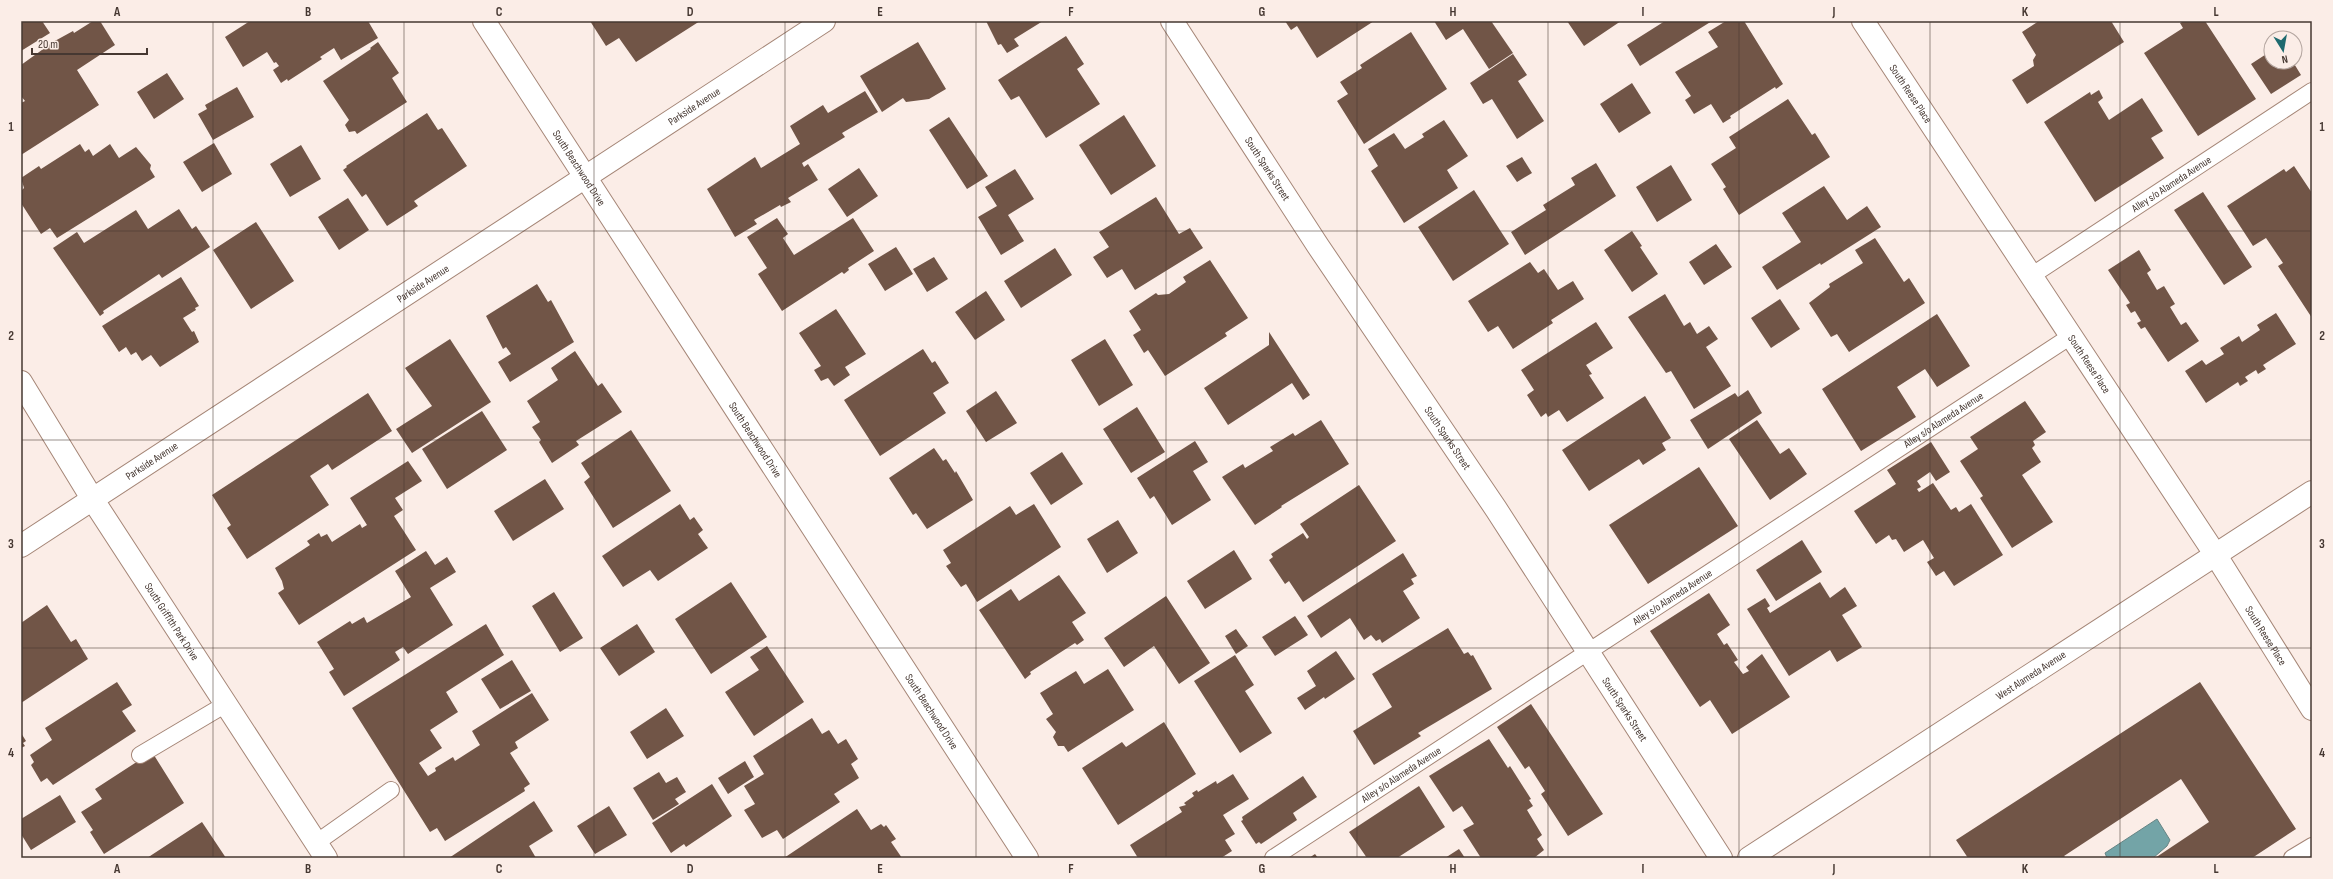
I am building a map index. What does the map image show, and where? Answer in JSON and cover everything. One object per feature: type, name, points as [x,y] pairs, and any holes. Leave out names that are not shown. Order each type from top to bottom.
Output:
[{"type":"street","name":"South Beachwood Drive","points":[[484,21],[1027,858]]},
{"type":"street","name":"Parkside Avenue","points":[[21,546],[824,21]]},
{"type":"street","name":"South Sparks Street","points":[[1172,21],[1588,652],[1721,858]]},
{"type":"street","name":"South Reese Place","points":[[1863,21],[2215,554],[2312,709]]},
{"type":"street","name":"South Griffith Park Drive","points":[[21,382],[93,500],[321,850]]},
{"type":"street","name":"West Alameda Avenue","points":[[1749,858],[2312,492]]},
{"type":"lane","name":"Alley s/o Alameda Avenue","points":[[2031,276],[2312,91]]},
{"type":"lane","name":"Alley s/o Alameda Avenue","points":[[1273,858],[2071,336]]},
{"type":"lane","points":[[140,755],[226,704]]},
{"type":"lane","points":[[321,850],[391,790]]},
{"type":"lane","points":[[2292,858],[2312,846]]},
{"type":"water","points":[[2157,819],[2170,840],[2167,846],[2153,858],[2107,858],[2105,853]]},
{"type":"building","points":[[21,21],[42,21],[50,33],[21,51]]},
{"type":"building","points":[[93,21],[100,21],[115,45],[77,70],[99,105],[21,155],[21,103],[25,101],[21,96],[21,65],[53,42],[73,31],[74,33]]},
{"type":"building","points":[[250,21],[368,21],[378,38],[341,60],[334,48],[320,57],[322,59],[288,81],[287,79],[281,83],[273,70],[279,66],[276,62],[274,63],[267,52],[243,67],[225,37]]},
{"type":"building","points":[[590,21],[700,21],[636,62],[619,38],[606,46]]},
{"type":"building","points":[[986,21],[1043,21],[1014,39],[1019,46],[1007,53],[1001,44],[998,45]]},
{"type":"building","points":[[1285,21],[1374,21],[1317,58],[1297,26],[1291,30]]},
{"type":"building","points":[[1434,21],[1491,21],[1513,53],[1489,69],[1463,29],[1446,40]]},
{"type":"building","points":[[1567,21],[1621,21],[1584,46]]},
{"type":"building","points":[[1665,21],[1712,21],[1640,66],[1627,45]]},
{"type":"building","points":[[1726,21],[1744,21],[1783,84],[1776,89],[1775,87],[1730,116],[1731,118],[1723,123],[1711,104],[1694,114],[1685,100],[1691,96],[1675,72],[1718,47],[1708,32]]},
{"type":"building","points":[[2039,21],[2111,21],[2124,42],[2027,104],[2012,80],[2034,66],[2033,60],[2036,55],[2022,32]]},
{"type":"building","points":[[2184,21],[2205,21],[2256,99],[2198,136],[2144,53],[2183,28],[2180,23]]},
{"type":"building","points":[[1411,32],[1447,89],[1364,144],[1337,101],[1348,94],[1340,82],[1362,68],[1360,65]]},
{"type":"building","points":[[1066,36],[1084,64],[1077,69],[1100,104],[1046,138],[1019,96],[1011,100],[998,80]]},
{"type":"building","points":[[378,42],[399,73],[392,78],[407,102],[357,134],[355,131],[349,132],[345,125],[349,120],[323,81],[371,49],[370,48]]},
{"type":"building","points":[[918,42],[946,89],[929,99],[906,102],[903,98],[882,112],[860,76]]},
{"type":"building","points":[[1513,54],[1527,75],[1518,81],[1544,121],[1517,139],[1492,99],[1483,104],[1470,83]]},
{"type":"building","points":[[2263,56],[2263,70],[2298,70],[2301,75],[2271,94],[2251,64]]},
{"type":"building","points":[[167,73],[184,99],[154,119],[137,92]]},
{"type":"building","points":[[1632,83],[1651,113],[1619,133],[1600,104]]},
{"type":"building","points":[[237,87],[254,117],[213,140],[198,114],[207,109],[205,105]]},
{"type":"building","points":[[2099,90],[2103,98],[2098,102],[2109,120],[2142,98],[2163,131],[2151,138],[2164,158],[2095,202],[2044,122],[2090,92],[2091,95]]},
{"type":"building","points":[[865,91],[878,112],[842,133],[845,137],[802,163],[804,167],[808,164],[818,180],[788,198],[791,202],[781,207],[780,205],[754,220],[757,224],[735,237],[707,189],[755,157],[761,168],[800,144],[790,126],[823,105],[828,113]]},
{"type":"building","points":[[1788,99],[1812,135],[1815,133],[1830,157],[1739,215],[1723,189],[1726,187],[1711,164],[1736,148],[1729,137]]},
{"type":"building","points":[[427,113],[438,130],[442,128],[467,166],[414,201],[418,206],[387,226],[366,194],[362,197],[343,170],[347,167],[346,166]]},
{"type":"building","points":[[1124,115],[1156,166],[1111,195],[1079,145]]},
{"type":"building","points":[[949,117],[988,176],[967,189],[929,130]]},
{"type":"building","points":[[1444,120],[1468,156],[1447,170],[1458,188],[1404,223],[1371,171],[1378,166],[1368,149],[1394,133],[1405,149],[1424,137],[1422,134]]},
{"type":"building","points":[[214,143],[232,174],[202,192],[183,162]]},
{"type":"building","points":[[80,144],[85,152],[89,149],[93,156],[110,144],[119,158],[136,147],[151,165],[150,169],[155,177],[57,238],[50,228],[41,234],[21,203],[21,191],[24,188],[21,178],[39,166],[41,169]]},
{"type":"building","points":[[301,145],[321,179],[290,197],[270,164]]},
{"type":"building","points":[[1522,157],[1532,173],[1517,182],[1506,166]]},
{"type":"building","points":[[1596,163],[1616,196],[1525,255],[1511,232],[1546,210],[1543,205],[1575,185],[1571,178]]},
{"type":"building","points":[[1671,165],[1692,200],[1657,222],[1636,187]]},
{"type":"building","points":[[2294,166],[2312,193],[2312,318],[2278,266],[2283,263],[2266,238],[2253,246],[2227,206],[2284,169],[2286,172]]},
{"type":"building","points":[[859,168],[878,196],[847,217],[828,189]]},
{"type":"building","points":[[1015,169],[1034,199],[1008,215],[1024,241],[1001,255],[978,217],[997,206],[985,187]]},
{"type":"building","points":[[1824,186],[1847,220],[1867,206],[1881,227],[1821,265],[1820,263],[1777,290],[1762,267],[1801,242],[1782,213]]},
{"type":"building","points":[[1474,190],[1509,244],[1453,281],[1418,227]]},
{"type":"building","points":[[2203,192],[2252,267],[2224,285],[2174,210]]},
{"type":"building","points":[[1156,197],[1179,234],[1190,228],[1203,248],[1135,290],[1122,269],[1107,278],[1093,257],[1109,247],[1099,232]]},
{"type":"building","points":[[348,198],[369,230],[339,250],[318,217]]},
{"type":"building","points":[[179,209],[192,229],[196,226],[210,247],[162,278],[159,274],[103,311],[104,313],[100,316],[53,248],[77,232],[84,243],[136,210],[148,229]]},
{"type":"building","points":[[777,218],[788,234],[783,238],[794,255],[853,218],[874,251],[848,268],[849,270],[844,274],[842,272],[782,311],[758,274],[767,268],[747,237]]},
{"type":"building","points":[[256,222],[294,281],[251,309],[213,250]]},
{"type":"building","points":[[1632,231],[1642,246],[1640,247],[1658,274],[1632,292],[1604,250]]},
{"type":"building","points":[[1875,238],[1904,282],[1909,278],[1925,303],[1849,352],[1837,334],[1831,337],[1809,303],[1830,287],[1829,284],[1863,263],[1855,250]]},
{"type":"building","points":[[1716,244],[1732,267],[1704,285],[1689,262]]},
{"type":"building","points":[[896,247],[913,274],[885,291],[868,264]]},
{"type":"building","points":[[1055,248],[1072,275],[1021,308],[1004,281]]},
{"type":"building","points":[[2139,250],[2151,270],[2147,273],[2157,290],[2164,286],[2175,304],[2170,307],[2181,325],[2186,322],[2199,341],[2168,362],[2145,327],[2141,329],[2137,323],[2141,321],[2135,311],[2131,313],[2126,305],[2130,303],[2108,270]]},
{"type":"building","points":[[934,257],[948,279],[927,292],[913,269]]},
{"type":"building","points":[[1210,260],[1248,318],[1225,333],[1227,336],[1165,376],[1148,350],[1144,353],[1133,335],[1141,330],[1129,311],[1156,293],[1158,295],[1169,294],[1186,282],[1183,277]]},
{"type":"building","points":[[1530,262],[1538,273],[1544,269],[1558,290],[1573,281],[1584,299],[1551,320],[1553,323],[1513,349],[1498,326],[1488,332],[1468,301]]},
{"type":"building","points":[[181,277],[199,306],[195,308],[196,310],[183,318],[192,332],[194,331],[199,342],[160,367],[151,355],[142,361],[136,352],[131,355],[126,347],[119,352],[102,326]]},
{"type":"building","points":[[537,284],[548,302],[551,300],[574,342],[510,382],[498,362],[511,354],[506,347],[503,349],[486,316]]},
{"type":"building","points":[[986,291],[1005,320],[975,340],[955,312]]},
{"type":"building","points":[[1665,294],[1684,326],[1690,322],[1697,334],[1709,326],[1718,339],[1706,347],[1731,386],[1694,409],[1671,371],[1666,373],[1628,317]]},
{"type":"building","points":[[1780,299],[1800,329],[1771,348],[1751,318]]},
{"type":"building","points":[[836,309],[866,354],[845,367],[850,375],[834,386],[828,378],[821,381],[814,370],[821,366],[799,333]]},
{"type":"building","points":[[2276,313],[2296,344],[2263,365],[2266,369],[2258,374],[2256,370],[2245,377],[2248,381],[2240,386],[2238,382],[2206,403],[2185,371],[2202,360],[2206,365],[2224,354],[2220,348],[2239,336],[2242,342],[2260,330],[2257,325]]},
{"type":"building","points":[[1937,314],[1970,366],[1937,387],[1925,369],[1897,387],[1916,417],[1861,451],[1822,389]]},
{"type":"building","points":[[1596,322],[1613,348],[1586,365],[1592,374],[1589,375],[1604,398],[1567,422],[1559,410],[1548,417],[1546,413],[1541,417],[1527,395],[1534,390],[1521,370]]},
{"type":"building","points":[[1269,332],[1310,395],[1303,400],[1292,383],[1228,425],[1204,388],[1269,345]]},
{"type":"building","points":[[450,339],[491,402],[412,453],[396,429],[432,406],[405,368]]},
{"type":"building","points":[[1105,339],[1133,385],[1099,406],[1071,360]]},
{"type":"building","points":[[923,349],[932,363],[935,361],[949,383],[933,393],[946,413],[880,456],[844,400]]},
{"type":"building","points":[[575,351],[598,386],[602,383],[622,412],[576,441],[579,445],[552,463],[539,442],[541,440],[532,427],[540,422],[527,401],[558,380],[551,368]]},
{"type":"building","points":[[1748,390],[1762,413],[1708,449],[1690,420],[1735,393],[1738,397]]},
{"type":"building","points":[[996,391],[1017,423],[986,442],[966,411]]},
{"type":"building","points":[[368,393],[392,431],[332,470],[328,464],[310,476],[329,505],[247,559],[227,528],[231,525],[212,495]]},
{"type":"building","points":[[1645,396],[1671,438],[1662,443],[1666,450],[1643,465],[1639,459],[1589,491],[1562,450]]},
{"type":"building","points":[[2025,401],[2046,432],[2033,441],[2035,445],[2032,448],[2041,462],[2022,475],[2053,522],[2012,548],[1980,498],[1983,496],[1960,461],[1978,449],[1970,437]]},
{"type":"building","points":[[1137,407],[1165,452],[1131,473],[1103,429]]},
{"type":"building","points":[[482,411],[507,450],[447,489],[422,449]]},
{"type":"building","points":[[1321,420],[1349,464],[1281,506],[1282,507],[1255,525],[1222,477],[1243,464],[1245,468],[1273,451],[1270,447],[1293,433],[1295,436]]},
{"type":"building","points":[[1757,420],[1780,454],[1789,448],[1807,474],[1770,500],[1729,439]]},
{"type":"building","points":[[631,430],[671,491],[613,528],[584,482],[590,477],[581,463]]},
{"type":"building","points":[[1195,441],[1208,462],[1193,471],[1211,500],[1172,525],[1154,496],[1150,499],[1137,478]]},
{"type":"building","points":[[1931,442],[1950,472],[1936,481],[1930,472],[1917,481],[1921,487],[1917,489],[1919,492],[1933,483],[1951,510],[1956,507],[1959,512],[1971,504],[2003,555],[1954,586],[1944,571],[1936,576],[1927,562],[1934,558],[1923,540],[1904,552],[1896,539],[1892,540],[1889,535],[1876,544],[1854,511],[1896,484],[1887,470]]},
{"type":"building","points":[[934,448],[943,461],[946,459],[955,473],[956,471],[973,500],[927,529],[916,513],[913,515],[889,478]]},
{"type":"building","points":[[1062,452],[1083,484],[1051,505],[1030,473]]},
{"type":"building","points":[[408,461],[422,481],[395,498],[403,510],[394,516],[416,550],[299,625],[278,593],[284,589],[282,581],[275,568],[310,545],[307,541],[319,533],[321,537],[327,534],[332,542],[360,524],[362,528],[367,525],[350,498]]},
{"type":"building","points":[[1699,467],[1738,526],[1648,584],[1609,525]]},
{"type":"building","points":[[545,479],[564,509],[513,541],[494,511]]},
{"type":"building","points":[[1359,485],[1396,541],[1303,602],[1289,581],[1285,584],[1269,560],[1273,557],[1271,554],[1303,533],[1307,539],[1309,537],[1300,524]]},
{"type":"building","points":[[680,504],[690,520],[694,517],[703,530],[698,534],[708,548],[658,581],[650,570],[623,587],[602,556]]},
{"type":"building","points":[[1034,504],[1061,547],[977,602],[966,584],[961,587],[946,566],[951,563],[943,550],[1010,506],[1016,515]]},
{"type":"building","points":[[1118,520],[1138,553],[1107,573],[1087,539]]},
{"type":"building","points":[[1802,540],[1822,572],[1776,601],[1756,570]]},
{"type":"building","points":[[1234,550],[1252,579],[1205,609],[1187,581]]},
{"type":"building","points":[[426,551],[435,565],[447,557],[456,572],[430,588],[453,625],[408,654],[403,647],[395,652],[400,660],[344,696],[329,672],[334,669],[317,642],[350,621],[352,624],[364,617],[367,623],[411,597],[395,571]]},
{"type":"building","points":[[1403,553],[1417,576],[1411,579],[1414,584],[1403,591],[1420,618],[1382,643],[1380,639],[1376,641],[1371,635],[1364,640],[1350,618],[1321,638],[1307,616]]},
{"type":"building","points":[[1059,575],[1086,613],[1072,622],[1084,640],[1077,645],[1075,643],[1030,672],[1031,674],[1025,679],[979,610],[1011,589],[1019,601]]},
{"type":"building","points":[[731,582],[767,637],[711,674],[675,619]]},
{"type":"building","points":[[1820,582],[1830,598],[1845,587],[1857,606],[1842,615],[1862,647],[1837,662],[1830,650],[1789,676],[1747,609],[1765,598],[1770,606],[1767,608],[1770,613]]},
{"type":"building","points":[[554,592],[583,638],[560,652],[532,606]]},
{"type":"building","points":[[1709,593],[1730,625],[1717,634],[1724,645],[1727,643],[1738,660],[1734,662],[1743,674],[1749,671],[1746,667],[1762,654],[1790,697],[1732,734],[1710,700],[1700,707],[1650,631]]},
{"type":"building","points":[[1166,596],[1210,663],[1179,684],[1154,646],[1124,667],[1104,638]]},
{"type":"building","points":[[47,605],[71,642],[76,639],[88,659],[21,703],[21,623]]},
{"type":"building","points":[[1295,616],[1308,635],[1275,656],[1262,637]]},
{"type":"building","points":[[486,624],[504,655],[446,692],[458,712],[430,730],[442,748],[419,763],[428,776],[436,771],[435,768],[453,757],[455,761],[480,745],[472,731],[532,693],[549,720],[515,742],[518,748],[510,753],[530,784],[524,788],[525,791],[445,841],[437,828],[430,832],[352,708]]},
{"type":"building","points":[[637,624],[655,652],[619,676],[600,648]]},
{"type":"building","points":[[1448,628],[1464,654],[1468,652],[1471,656],[1473,655],[1492,689],[1418,733],[1421,736],[1374,765],[1353,731],[1392,707],[1372,674]]},
{"type":"building","points":[[1236,629],[1248,646],[1236,654],[1225,636]]},
{"type":"building","points":[[767,646],[804,702],[754,736],[725,692],[759,670],[750,657]]},
{"type":"building","points":[[1336,651],[1355,679],[1305,710],[1297,698],[1316,686],[1307,671]]},
{"type":"building","points":[[1235,655],[1254,685],[1245,691],[1272,733],[1240,753],[1194,681]]},
{"type":"building","points":[[512,660],[531,691],[500,709],[481,679]]},
{"type":"building","points":[[1108,669],[1134,710],[1068,752],[1064,746],[1058,746],[1053,737],[1056,732],[1046,719],[1053,714],[1040,693],[1076,671],[1084,684]]},
{"type":"building","points":[[117,682],[132,705],[122,711],[136,731],[53,785],[47,778],[41,782],[31,765],[34,762],[30,755],[52,740],[45,728]]},
{"type":"building","points":[[2200,682],[2296,829],[2252,858],[2155,858],[2209,822],[2181,779],[2064,856],[2066,858],[1968,858],[1956,840]]},
{"type":"building","points":[[1531,704],[1603,814],[1568,836],[1541,794],[1545,791],[1529,766],[1525,769],[1497,727]]},
{"type":"building","points":[[666,708],[684,736],[647,759],[630,732]]},
{"type":"building","points":[[812,718],[822,734],[829,730],[838,744],[846,739],[858,759],[851,764],[859,778],[834,794],[840,802],[783,839],[777,830],[762,838],[744,810],[755,804],[744,786],[764,774],[753,756]]},
{"type":"building","points":[[1164,722],[1196,774],[1118,825],[1082,768],[1122,742],[1126,747]]},
{"type":"building","points":[[21,733],[26,741],[23,743],[25,746],[21,748]]},
{"type":"building","points":[[1489,739],[1508,768],[1510,766],[1531,799],[1529,800],[1533,806],[1527,810],[1542,835],[1537,839],[1544,850],[1534,858],[1481,858],[1463,830],[1474,824],[1462,806],[1453,812],[1429,776]]},
{"type":"building","points":[[152,752],[184,803],[104,854],[90,832],[93,830],[81,812],[102,799],[95,789]]},
{"type":"building","points":[[745,761],[754,777],[728,794],[718,778]]},
{"type":"building","points":[[659,772],[666,783],[677,777],[686,792],[675,799],[679,804],[653,820],[633,788]]},
{"type":"building","points":[[1233,774],[1249,799],[1223,815],[1235,834],[1225,840],[1232,851],[1221,858],[1138,858],[1130,845],[1182,812],[1179,807],[1186,805],[1184,803],[1194,796],[1192,793],[1197,790],[1198,792],[1216,781],[1217,784]]},
{"type":"building","points":[[1303,776],[1317,797],[1293,813],[1297,820],[1261,844],[1259,842],[1256,844],[1241,821],[1243,820],[1242,817]]},
{"type":"building","points":[[712,784],[732,816],[686,847],[684,844],[671,853],[652,823]]},
{"type":"building","points":[[1419,786],[1445,827],[1397,858],[1367,858],[1349,832]]},
{"type":"building","points":[[60,795],[76,822],[31,850],[21,834],[21,819]]},
{"type":"building","points":[[534,801],[553,831],[529,846],[536,858],[449,858]]},
{"type":"building","points":[[609,806],[627,835],[595,854],[577,826]]},
{"type":"building","points":[[857,809],[871,830],[881,824],[884,827],[886,825],[896,839],[891,842],[902,858],[784,858]]},
{"type":"building","points":[[202,822],[226,858],[147,858]]},
{"type":"building","points":[[1459,849],[1465,858],[1445,858]]},
{"type":"building","points":[[1315,854],[1318,858],[1309,858]]}]
